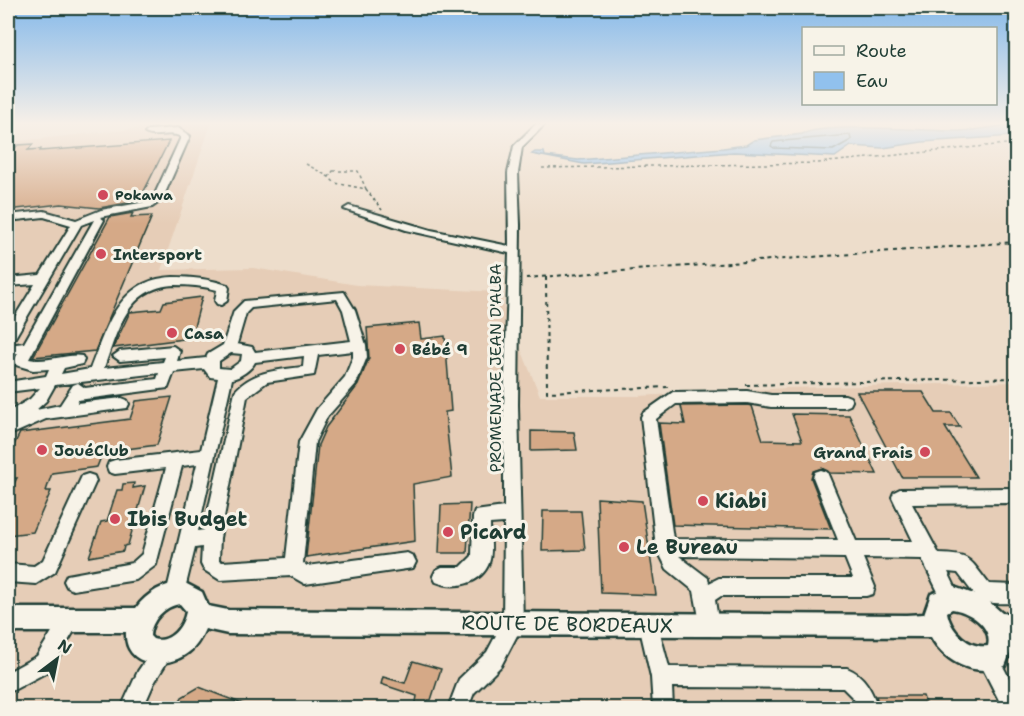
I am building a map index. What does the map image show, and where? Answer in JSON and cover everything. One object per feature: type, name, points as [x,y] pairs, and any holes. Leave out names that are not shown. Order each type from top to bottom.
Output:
[{"type":"main road","points":[[183,593],[196,601],[198,616],[190,635],[182,643],[163,652],[154,652],[141,645],[138,629],[142,620],[156,603],[175,594],[183,593]]},
{"type":"main road","points":[[951,597],[960,598],[980,608],[1006,626],[996,657],[980,660],[950,644],[937,625],[935,608],[943,598],[951,597]]},
{"type":"main road","name":"ROUTE DE BORDEAUX","points":[[198,616],[228,622],[709,626],[937,625]]},
{"type":"main road","points":[[8,620],[142,620]]},
{"type":"street","points":[[8,338],[77,223],[101,213],[148,205],[158,198],[176,157]]},
{"type":"street","name":"PROMENADE JEAN D'ALBA","points":[[513,624],[515,157]]},
{"type":"street","points":[[349,209],[444,238],[513,250]]},
{"type":"street","points":[[8,218],[44,214],[77,223]]},
{"type":"street","points":[[70,234],[96,226],[21,361],[33,365],[59,364],[77,360]]},
{"type":"street","points":[[52,265],[75,263]]},
{"type":"street","points":[[8,282],[43,279]]},
{"type":"street","points":[[64,410],[91,374],[127,301],[143,286],[170,280],[214,284],[223,288],[221,301]]},
{"type":"street","points":[[229,348],[240,311],[248,304],[340,295],[349,310],[360,357],[351,380],[322,413],[307,442],[294,567]]},
{"type":"street","points":[[29,303],[55,299]]},
{"type":"street","points":[[210,363],[212,371],[226,375],[239,371],[250,358],[359,345]]},
{"type":"street","points":[[8,350],[29,347]]},
{"type":"street","points":[[8,387],[91,374],[210,363],[217,354],[229,348],[247,350],[250,358]]},
{"type":"street","points":[[74,395],[163,384],[173,351],[120,356]]},
{"type":"street","points":[[312,351],[309,371],[263,377],[249,383],[240,395],[211,538],[210,564],[220,571],[294,567],[305,575],[407,562]]},
{"type":"street","points":[[136,370],[143,354]]},
{"type":"street","points":[[8,418],[39,402],[59,364]]},
{"type":"street","points":[[175,594],[205,456],[226,375]]},
{"type":"street","points":[[709,626],[705,596],[701,585],[673,563],[665,547],[648,417],[673,398],[747,397],[771,401],[845,401]]},
{"type":"street","points":[[8,430],[44,413],[122,405]]},
{"type":"street","points":[[115,467],[205,456]]},
{"type":"street","points":[[73,581],[136,571],[150,559],[176,459]]},
{"type":"street","points":[[705,596],[719,586],[866,587],[821,477]]},
{"type":"street","points":[[8,573],[36,575],[50,566],[88,481]]},
{"type":"street","points":[[951,597],[900,497],[1014,495],[1017,498]]},
{"type":"street","points":[[442,576],[465,576],[481,560],[481,517],[513,514]]},
{"type":"street","points":[[187,540],[211,538]]},
{"type":"street","points":[[665,547],[851,549],[931,557],[962,564],[985,593],[1017,594]]},
{"type":"street","points":[[8,682],[44,663],[69,621]]},
{"type":"street","points":[[458,708],[466,686],[494,659],[513,624]]},
{"type":"street","points":[[649,625],[661,677],[663,708]]},
{"type":"street","points":[[131,708],[140,694],[145,678],[163,652]]},
{"type":"street","points":[[989,660],[1014,708]]},
{"type":"street","points":[[661,677],[847,678],[862,693],[867,708]]},
{"type":"path","points":[[542,168],[818,163],[874,157]]},
{"type":"path","points":[[306,164],[335,183],[366,189]]},
{"type":"path","points":[[329,177],[333,171],[358,171],[366,189],[393,224]]},
{"type":"path","points":[[513,279],[1017,242]]},
{"type":"path","points":[[546,277],[547,392],[674,387]]},
{"type":"path","points":[[743,385],[1017,378]]},
{"type":"shaded area","points":[[8,157],[200,157],[161,270],[253,268],[357,285],[498,292],[540,396],[638,396],[787,388],[1016,382],[1016,708],[8,708]]},
{"type":"water","points":[[550,157],[578,160],[666,157],[584,164]]},
{"type":"building","points":[[8,157],[161,157],[139,201],[99,208],[61,204],[8,210]]},
{"type":"building","points":[[133,213],[131,217],[152,216],[95,351],[33,357],[110,217]]},
{"type":"building","points":[[202,297],[191,338],[113,348],[130,312],[161,309],[164,302]]},
{"type":"building","points":[[419,323],[421,339],[445,336],[451,411],[445,412],[452,477],[413,484],[415,541],[306,557],[318,445],[326,427],[358,385],[369,358],[367,328]]},
{"type":"building","name":"Grand Frais","points":[[857,392],[923,392],[936,413],[951,413],[960,427],[945,427],[976,477],[902,477]]},
{"type":"building","points":[[172,397],[157,445],[103,452],[97,467],[52,473],[46,491],[51,491],[33,532],[8,535],[8,495],[17,478],[8,479],[8,457],[20,433],[130,419],[136,401]]},
{"type":"building","points":[[681,406],[752,406],[763,440],[802,441],[792,414],[849,415],[877,474],[830,473],[822,468],[813,471],[811,478],[831,529],[673,525],[659,423],[685,424]]},
{"type":"building","points":[[531,431],[574,432],[577,450],[531,451]]},
{"type":"building","points":[[134,483],[133,488],[145,486],[128,545],[124,546],[123,551],[89,557],[101,522],[107,521],[117,490],[122,490],[123,484]]},
{"type":"building","name":"Le Bureau","points":[[597,498],[642,501],[656,595],[601,593]]},
{"type":"building","points":[[470,504],[467,553],[439,553],[441,505]]},
{"type":"building","points":[[543,511],[581,511],[585,550],[542,551]]},
{"type":"building","points":[[413,661],[441,669],[431,700],[428,700],[425,708],[415,708],[417,696],[381,684],[383,677],[405,683]]},
{"type":"building","points":[[199,687],[253,708],[176,708],[182,697]]},
{"type":"building","points":[[876,696],[923,696],[927,708],[880,708]]},
{"type":"place","name":"Pokawa","points":[[103,195]]},
{"type":"place","name":"Intersport","points":[[101,254]]},
{"type":"place","name":"Casa","points":[[172,333]]},
{"type":"place","name":"Bébé 9","points":[[400,349]]},
{"type":"place","name":"JouéClub","points":[[42,450]]},
{"type":"place","name":"Grand Frais","points":[[925,452]]},
{"type":"place","name":"Kiabi","points":[[703,501]]},
{"type":"place","name":"Ibis Budget","points":[[115,519]]},
{"type":"place","name":"Picard","points":[[448,532]]},
{"type":"place","name":"Le Bureau","points":[[624,547]]}]
